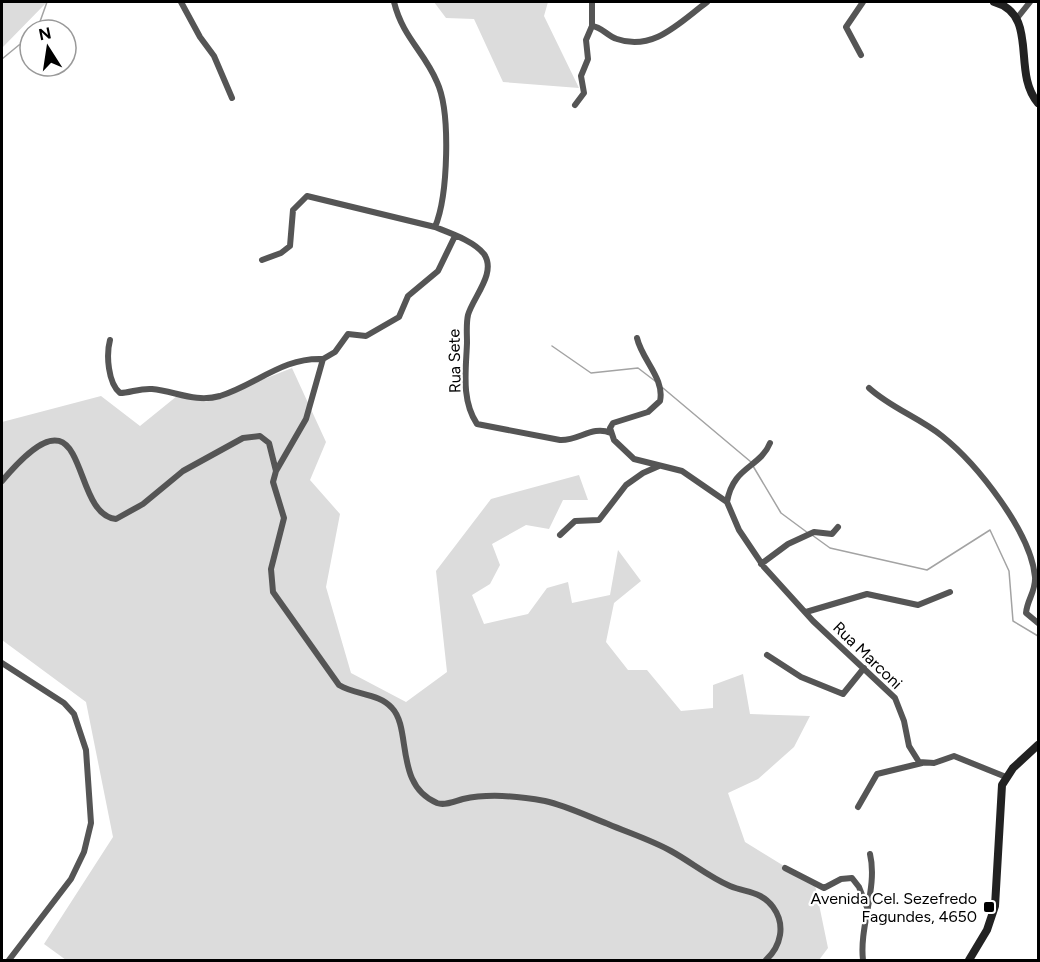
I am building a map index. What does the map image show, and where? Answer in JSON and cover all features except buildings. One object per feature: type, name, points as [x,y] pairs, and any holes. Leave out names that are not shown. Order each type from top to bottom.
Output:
[{"type":"main road","points":[[994,2],[1005,5],[1018,17],[1024,41],[1026,73],[1038,103]]},
{"type":"main road","points":[[969,960],[987,930],[995,906],[1000,795],[1006,777],[1038,745]]},
{"type":"street","points":[[182,2],[200,37],[214,56],[232,98]]},
{"type":"street","points":[[394,2],[404,33],[438,83],[443,103],[447,181],[445,198],[435,227]]},
{"type":"street","points":[[575,105],[584,93],[581,76],[588,59],[586,40],[592,26],[592,2]]},
{"type":"street","points":[[592,26],[598,27],[615,39],[635,43],[660,38],[707,2]]},
{"type":"street","points":[[861,55],[846,27],[864,2]]},
{"type":"street","points":[[1018,17],[1030,2]]},
{"type":"street","name":"Rua Sete","points":[[262,260],[281,253],[290,246],[293,210],[307,196],[435,227],[455,236],[480,250],[488,265],[487,275],[470,308],[467,322],[465,385],[472,416],[477,424],[560,440],[572,439],[599,429],[611,433]]},
{"type":"street","points":[[110,340],[108,357],[113,383],[118,392],[152,389],[185,397],[220,396],[281,366],[311,358],[323,359],[335,352],[348,334],[366,336],[399,317],[408,296],[438,271],[455,236]]},
{"type":"street","points":[[637,338],[639,350],[660,386],[660,401],[648,412],[613,423],[611,433],[624,452],[634,459],[690,475],[727,502],[738,477],[749,465],[763,456],[770,443]]},
{"type":"street","points":[[323,359],[306,419],[276,471],[273,482],[284,518],[271,569],[273,592],[339,685],[346,690],[380,699],[391,706],[400,723],[408,766],[425,795],[442,804],[490,795],[546,801],[566,807],[671,851],[730,886],[755,892],[773,906],[780,921],[781,932],[778,945],[766,960]]},
{"type":"street","points":[[869,388],[941,435],[978,470],[1014,524],[1029,557],[1035,585],[1026,613],[1038,623]]},
{"type":"street","points":[[2,481],[32,449],[47,442],[58,442],[68,446],[75,455],[95,506],[102,514],[116,519],[143,504],[183,471],[243,438],[260,436],[269,443],[276,471]]},
{"type":"street","points":[[560,535],[575,521],[599,520],[626,485],[643,473],[660,466]]},
{"type":"street","name":"Rua Marconi","points":[[727,502],[739,530],[761,564],[806,612],[895,698],[904,721],[909,746],[921,763]]},
{"type":"street","points":[[761,564],[788,544],[817,531],[832,534],[838,526]]},
{"type":"street","points":[[806,612],[867,594],[918,605],[950,592]]},
{"type":"street","points":[[767,655],[811,681],[843,694],[864,668]]},
{"type":"street","points":[[2,663],[64,704],[74,714],[86,750],[91,823],[84,852],[71,879],[9,960]]},
{"type":"street","points":[[858,807],[878,774],[921,763],[934,763],[954,756],[1006,777]]},
{"type":"street","points":[[863,960],[862,937],[868,909],[870,854]]},
{"type":"street","points":[[785,868],[824,888],[841,879],[852,878],[859,887],[868,909]]},
{"type":"shaded area","points":[[2,2],[46,3],[31,18],[18,18],[18,32],[2,48]]},
{"type":"shaded area","points":[[434,2],[548,2],[544,16],[579,88],[503,82],[474,19],[446,18]]},
{"type":"shaded area","points":[[292,368],[326,442],[310,480],[340,514],[326,587],[351,673],[406,702],[447,672],[436,571],[491,499],[579,475],[588,500],[563,500],[549,529],[526,525],[492,544],[500,565],[490,584],[472,595],[484,624],[528,614],[547,588],[568,582],[572,603],[610,595],[618,550],[641,581],[614,603],[606,642],[628,670],[647,670],[681,711],[713,708],[713,685],[743,674],[750,714],[810,716],[794,747],[758,779],[728,793],[745,842],[815,885],[828,948],[819,960],[66,960],[44,944],[113,837],[86,702],[2,640],[2,422],[101,396],[140,426],[177,396],[206,402]]},
{"type":"waterway","points":[[41,18],[47,2]]},
{"type":"waterway","points":[[2,59],[18,46]]},
{"type":"waterway","points":[[552,346],[591,373],[638,368],[655,381]]},
{"type":"waterway","points":[[663,388],[751,462]]},
{"type":"waterway","points":[[753,466],[781,513],[808,533]]},
{"type":"waterway","points":[[812,535],[830,548],[927,570],[990,530],[1009,571],[1013,621],[1038,636]]},
{"type":"place","name":"Avenida Cel. Sezefredo Fagundes, 4650","points":[[989,907]]}]
